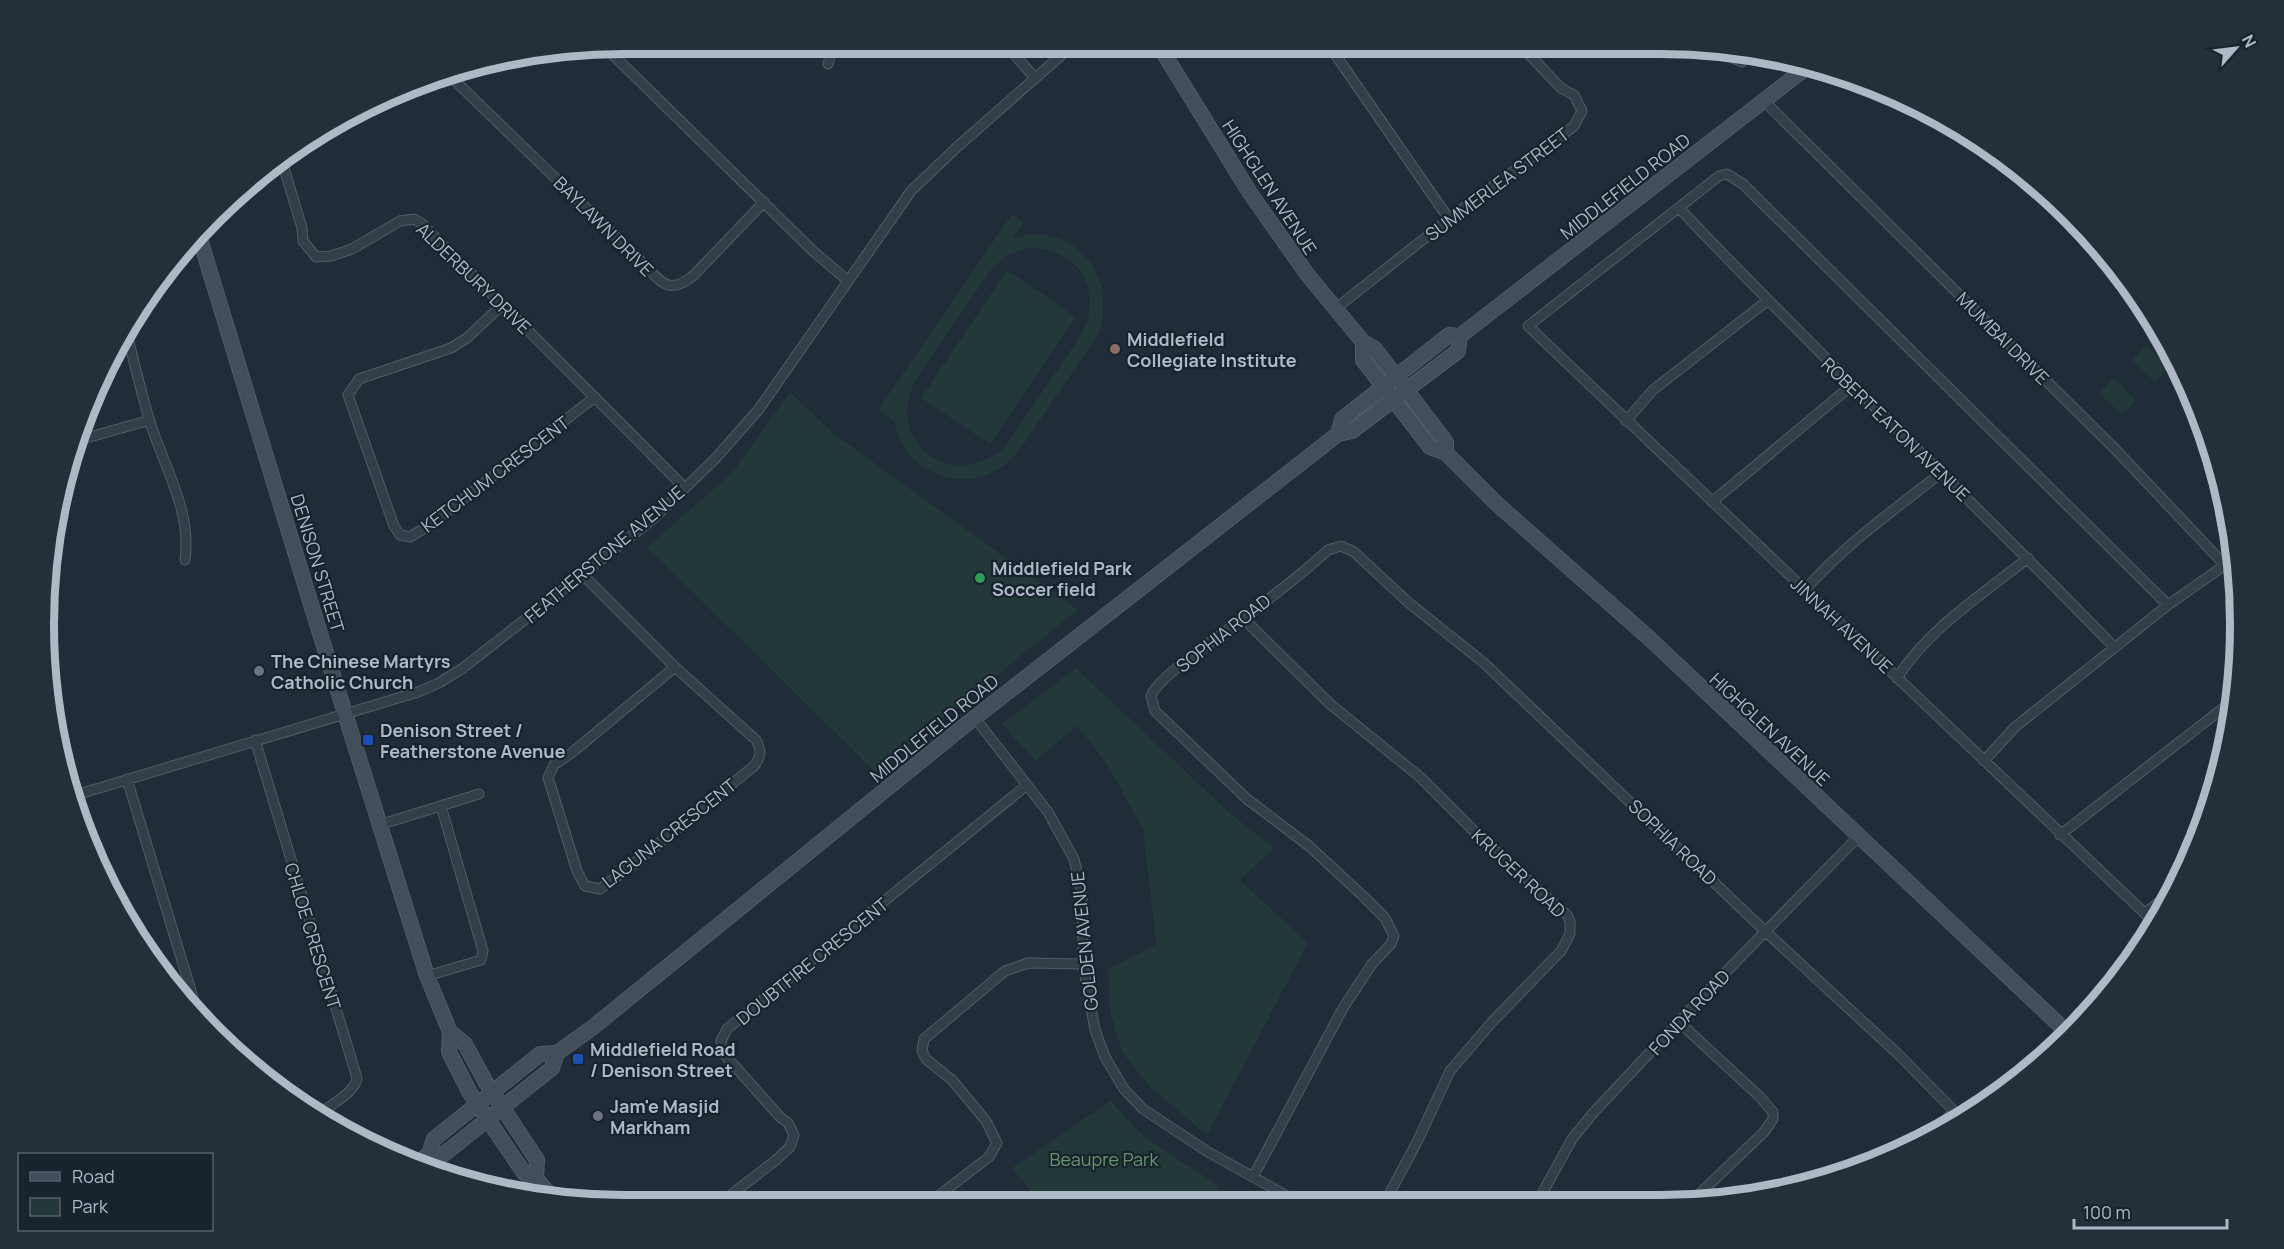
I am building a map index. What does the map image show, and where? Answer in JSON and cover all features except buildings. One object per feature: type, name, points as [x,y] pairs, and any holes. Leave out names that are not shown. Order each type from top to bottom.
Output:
[{"type":"street","points":[[612,54],[813,251],[847,280]]},
{"type":"street","points":[[828,64],[830,54]]},
{"type":"street","points":[[1014,54],[1035,78]]},
{"type":"street","name":"FEATHERSTONE AVENUE","points":[[80,794],[255,740],[346,715],[439,683],[463,668],[653,519],[720,454],[759,410],[847,280],[911,191],[947,156],[1063,54]]},
{"type":"street","name":"HIGHGLEN AVENUE","points":[[1164,54],[1250,193],[1307,274],[1363,342],[1375,349],[1397,375],[1446,442],[1446,453]]},
{"type":"street","points":[[1335,54],[1449,219]]},
{"type":"street","name":"SUMMERLEA STREET","points":[[1335,309],[1449,219],[1574,126],[1582,111],[1574,95],[1561,88],[1529,54]]},
{"type":"street","points":[[1736,59],[1742,62]]},
{"type":"street","name":"MIDDLEFIELD ROAD","points":[[1338,434],[1342,419],[1397,375],[1449,335],[1460,336],[1801,72]]},
{"type":"street","name":"BAYLAWN DRIVE","points":[[454,80],[660,282],[671,287],[683,284],[694,275],[764,202]]},
{"type":"street","name":"MUMBAI DRIVE","points":[[1764,101],[2116,450],[2225,566]]},
{"type":"street","name":"ALDERBURY DRIVE","points":[[284,167],[302,228],[303,241],[316,256],[331,256],[352,249],[400,221],[414,219],[421,222],[685,488]]},
{"type":"street","points":[[1679,208],[1719,176],[1727,174],[1736,179],[2168,605]]},
{"type":"street","name":"ROBERT EATON AVENUE","points":[[1679,208],[1851,386],[2028,558],[2114,647]]},
{"type":"street","name":"JINNAH AVENUE","points":[[1679,208],[1528,326],[2060,835],[2149,917]]},
{"type":"street","name":"DENISON STREET","points":[[201,243],[379,825],[427,976],[450,1032],[449,1052],[477,1104],[524,1173],[536,1178],[546,1189]]},
{"type":"street","points":[[1626,421],[1653,390],[1767,301]]},
{"type":"street","name":"KETCHUM CRESCENT","points":[[503,304],[467,338],[451,348],[359,379],[348,395],[394,526],[400,535],[410,537],[430,525],[595,398]]},
{"type":"street","name":"MIDDLEFIELD ROAD","points":[[424,1158],[434,1139],[540,1054],[557,1053],[600,1021],[975,718],[1338,434],[1352,432],[1458,351],[1460,336]]},
{"type":"street","points":[[129,341],[150,420],[175,487],[187,541],[184,560]]},
{"type":"street","name":"HIGHGLEN AVENUE","points":[[1363,342],[1363,360],[1430,447],[1446,453],[1497,504],[1649,638],[2063,1028]]},
{"type":"street","points":[[1712,502],[1851,386]]},
{"type":"street","points":[[85,438],[150,420]]},
{"type":"street","points":[[1805,590],[1820,573],[1861,536],[1941,473]]},
{"type":"street","name":"SOPHIA ROAD","points":[[1253,1177],[1343,1008],[1372,964],[1391,944],[1394,936],[1385,918],[1364,897],[1309,846],[1247,799],[1155,711],[1152,705],[1152,692],[1163,680],[1228,628],[1244,619],[1328,550],[1341,546],[1349,548],[1410,603],[1484,663],[1766,932],[1898,1054],[1956,1112]]},
{"type":"street","points":[[1897,678],[1906,664],[1942,627],[2028,558]]},
{"type":"street","points":[[1984,761],[2015,727],[2168,605],[2225,566]]},
{"type":"street","name":"LAGUNA CRESCENT","points":[[583,575],[675,667],[756,740],[761,753],[760,758],[744,775],[609,883],[600,889],[585,886],[580,882],[548,778],[550,771],[554,765],[675,667]]},
{"type":"street","name":"KRUGER ROAD","points":[[1244,619],[1330,704],[1420,777],[1486,842],[1567,915],[1570,921],[1570,934],[1561,951],[1492,1022],[1450,1071],[1418,1140],[1389,1195]]},
{"type":"street","points":[[2060,835],[2224,708]]},
{"type":"street","name":"GOLDEN AVENUE","points":[[975,718],[1048,812],[1074,859],[1082,893],[1083,964],[1095,1030],[1105,1058],[1124,1089],[1143,1109],[1208,1152],[1285,1195]]},
{"type":"street","name":"CHLOE CRESCENT","points":[[255,740],[357,1078],[356,1086],[350,1092],[324,1109]]},
{"type":"street","points":[[127,779],[193,997]]},
{"type":"street","name":"DOUBTFIRE CRESCENT","points":[[731,1195],[776,1160],[790,1146],[795,1136],[788,1123],[724,1054],[721,1041],[727,1029],[1027,785]]},
{"type":"street","points":[[379,825],[479,794]]},
{"type":"street","points":[[427,976],[481,960],[483,951],[441,806]]},
{"type":"street","name":"FONDA ROAD","points":[[1541,1195],[1572,1139],[1594,1112],[1858,837]]},
{"type":"street","points":[[2145,913],[2157,904]]},
{"type":"street","points":[[939,1195],[989,1157],[997,1143],[992,1130],[966,1097],[942,1071],[926,1059],[921,1044],[924,1039],[1005,971],[1028,963],[1083,964]]},
{"type":"street","points":[[1680,1023],[1760,1096],[1773,1112],[1773,1119],[1764,1132],[1700,1194]]},
{"type":"street","name":"DENISON STREET","points":[[450,1032],[465,1044],[492,1092],[537,1160],[536,1178]]},
{"type":"street","name":"MIDDLEFIELD ROAD","points":[[424,1158],[443,1155],[503,1109],[552,1068],[557,1053]]},
{"type":"green space","points":[[1012,214],[1024,222],[1013,238],[1045,235],[1077,248],[1088,259],[1102,287],[1104,303],[1097,336],[1023,444],[1003,466],[987,475],[970,479],[951,479],[934,473],[919,464],[907,452],[894,421],[878,410]],"holes":[[[1028,248],[1046,250],[1073,263],[1082,273],[1088,286],[1090,300],[1083,332],[1005,447],[985,460],[964,465],[945,463],[929,455],[916,442],[909,424],[908,404],[915,381],[990,271],[1006,256]]]},
{"type":"green space","points":[[1007,270],[1076,317],[990,444],[921,398]]},
{"type":"green space","points":[[2146,345],[2169,367],[2155,382],[2132,360]]},
{"type":"green space","points":[[2114,378],[2136,401],[2122,415],[2099,393]]},
{"type":"green space","points":[[790,392],[834,434],[1078,610],[875,772],[647,547],[732,473]]},
{"type":"green space","points":[[1076,668],[1232,815],[1274,848],[1240,880],[1308,943],[1207,1135],[1151,1088],[1122,1052],[1110,1011],[1108,969],[1156,944],[1143,829],[1105,761],[1077,726],[1035,761],[1002,724]]},
{"type":"green space","name":"Beaupre Park","points":[[1111,1101],[1149,1140],[1219,1186],[1215,1195],[1034,1195],[1012,1168]]},
{"type":"place","name":"Middlefield Collegiate Institute","points":[[1115,349]]},
{"type":"place","name":"Middlefield Park Soccer field","points":[[980,578]]},
{"type":"place","name":"The Chinese Martyrs Catholic Church","points":[[259,671]]},
{"type":"place","name":"Denison Street / Featherstone Avenue","points":[[368,740]]},
{"type":"place","name":"Middlefield Road / Denison Street","points":[[578,1059]]},
{"type":"place","name":"Jam'e Masjid Markham","points":[[598,1116]]}]
